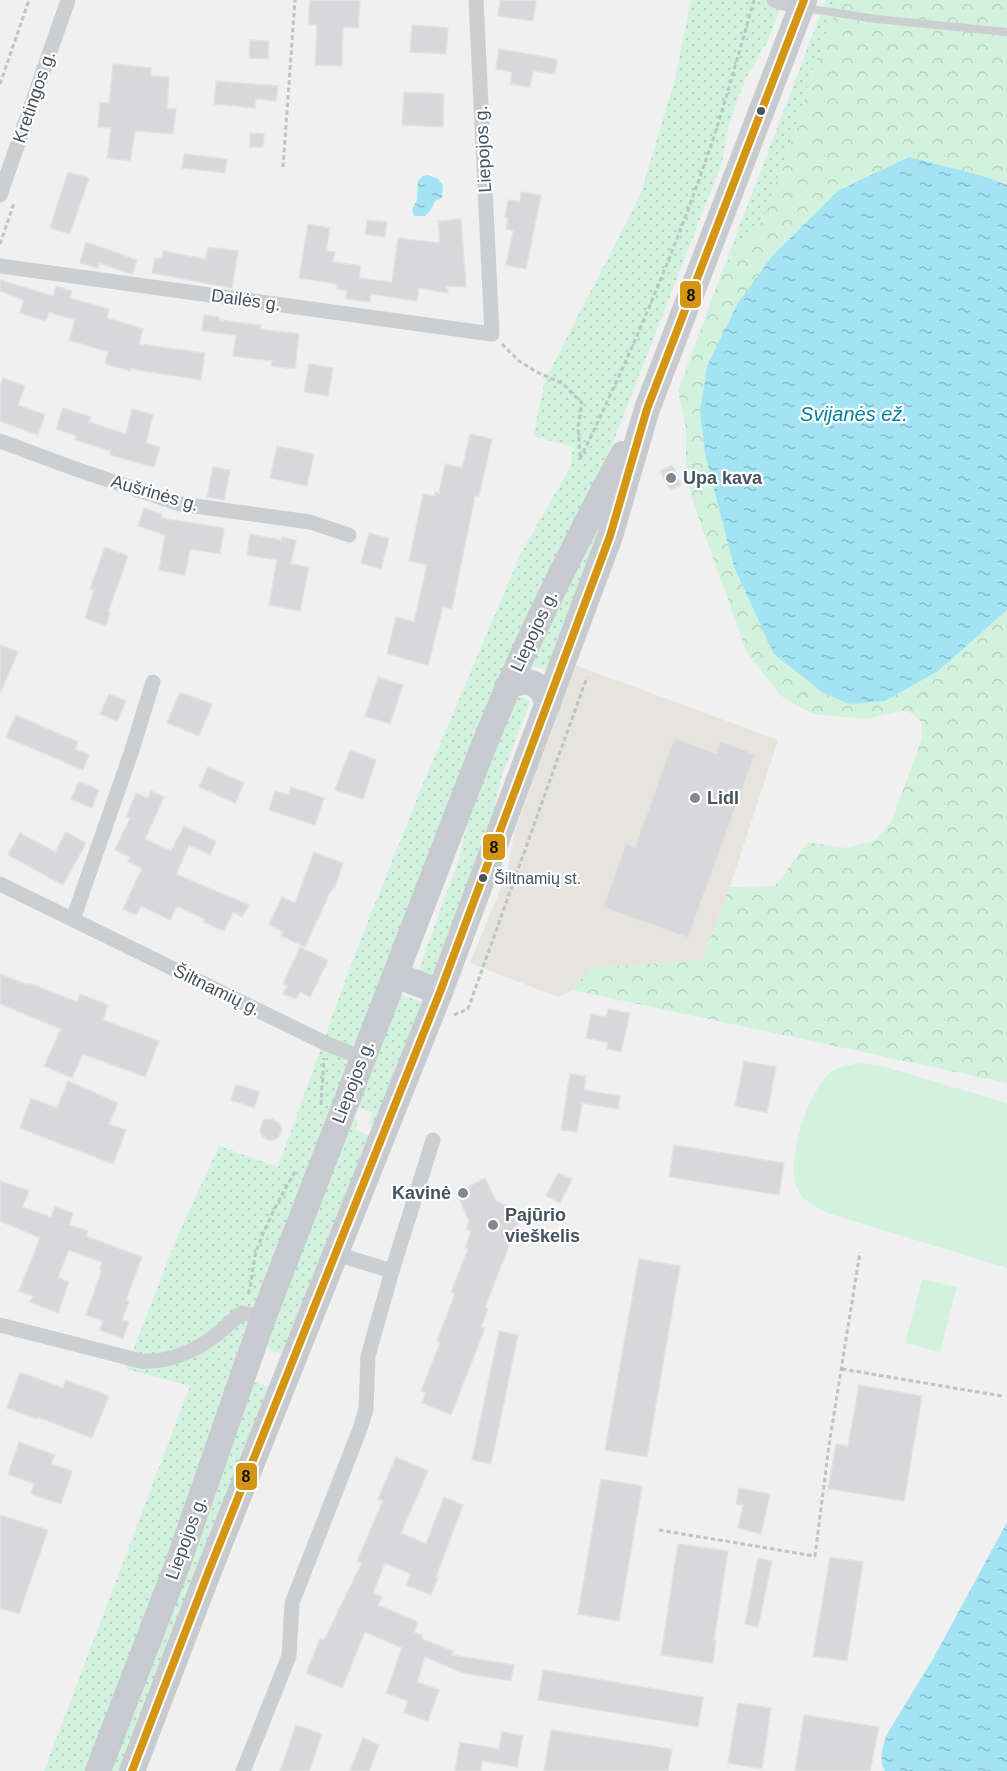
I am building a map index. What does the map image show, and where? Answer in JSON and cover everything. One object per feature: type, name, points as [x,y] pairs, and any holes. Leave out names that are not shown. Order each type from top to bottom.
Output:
[{"type":"main road","name":"Liepojos g.","points":[[132,1771],[208,1573],[440,992],[610,536],[647,409],[802,4]]},
{"type":"main road","name":"Liepojos g.","points":[[98,1771],[178,1563],[253,1348],[252,1316],[362,1059],[507,687],[581,532],[647,409]]},
{"type":"main road","points":[[507,687],[517,682],[528,682],[545,693],[548,704]]},
{"type":"main road","points":[[396,975],[440,992]]},
{"type":"main road","points":[[253,1348],[256,1358],[273,1369],[284,1368],[293,1363]]},
{"type":"street","name":"Kretingos g.","points":[[0,195],[68,0]]},
{"type":"street","name":"Liepojos g.","points":[[476,0],[492,334]]},
{"type":"street","points":[[774,0],[802,4]]},
{"type":"street","name":"Dailės g.","points":[[0,266],[492,334]]},
{"type":"street","name":"Aušrinės g.","points":[[0,441],[180,504],[310,522],[349,535]]},
{"type":"street","points":[[73,919],[131,753],[153,682]]},
{"type":"street","name":"Šiltnamių g.","points":[[0,884],[362,1059]]},
{"type":"street","points":[[243,1771],[289,1656],[292,1603],[363,1419],[367,1394],[368,1356],[433,1140]]},
{"type":"street","points":[[336,1254],[392,1271]]},
{"type":"street","points":[[0,1325],[141,1361],[153,1362],[195,1350],[252,1316]]},
{"type":"lane","points":[[802,4],[876,19],[1007,32]]},
{"type":"path","points":[[0,84],[29,0]]},
{"type":"path","points":[[283,167],[295,0]]},
{"type":"path","points":[[492,334],[519,361],[534,371],[563,384],[582,403],[578,426],[580,459],[617,384],[680,228],[716,128],[754,0]]},
{"type":"path","points":[[449,1017],[468,1009],[587,677]]},
{"type":"path","points":[[320,1108],[327,1044]]},
{"type":"path","points":[[252,1316],[255,1254],[273,1212],[298,1166]]},
{"type":"path","points":[[658,1530],[815,1556],[829,1444],[860,1252]]},
{"type":"path","points":[[842,1370],[1002,1396]]},
{"type":"shaded area","points":[[575,665],[778,740],[730,887],[702,960],[591,968],[572,990],[558,997],[470,963],[507,873],[514,834]]},
{"type":"green space","points":[[691,0],[784,0],[768,40],[745,80],[728,128],[722,163],[612,445],[594,483],[248,1319],[175,1545],[89,1771],[44,1771],[190,1386],[126,1369],[175,1242],[219,1146],[278,1167],[353,959],[423,784],[521,553],[570,468],[573,447],[533,436],[545,380],[640,196],[675,79]]},
{"type":"green space","points":[[826,0],[840,0],[810,77],[800,118],[760,225],[723,269]]},
{"type":"green space","points":[[840,0],[1007,0],[1007,185],[986,177],[938,671],[1007,610],[1007,1083],[572,990],[591,968],[702,960],[730,887],[775,886],[808,842],[844,848],[874,841],[891,822],[922,739],[922,722],[907,710],[866,719],[812,714],[781,696],[747,653],[694,505],[686,475],[686,429],[678,391],[723,269],[760,225],[800,118],[810,77]]},
{"type":"green space","points":[[605,513],[547,671],[529,666]]},
{"type":"green space","points":[[517,697],[525,698],[529,702],[528,707],[501,778],[493,817],[436,972],[428,976],[419,969],[460,856],[470,810]]},
{"type":"green space","points":[[399,994],[423,1003],[376,1126],[369,1123],[373,1113],[355,1106]]},
{"type":"green space","points":[[864,1063],[885,1067],[1007,1103],[1007,1268],[827,1213],[811,1204],[798,1190],[794,1162],[808,1106],[826,1077],[836,1069]]},
{"type":"green space","points":[[351,1118],[358,1120],[355,1130],[372,1136],[286,1350],[282,1353],[272,1352],[266,1344]]},
{"type":"green space","points":[[922,1279],[957,1287],[940,1352],[905,1343]]},
{"type":"green space","points":[[256,1382],[270,1387],[124,1771],[111,1771],[252,1384]]},
{"type":"water","name":"Svijanės ež.","points":[[909,157],[986,177],[1007,185],[1007,610],[938,671],[885,701],[849,704],[822,692],[774,654],[734,567],[705,454],[700,411],[707,366],[738,303],[773,255],[838,191]]},
{"type":"water","points":[[428,175],[438,179],[443,185],[442,198],[435,201],[425,216],[414,216],[412,210],[417,200],[418,181]]},
{"type":"water","points":[[1007,1522],[1007,1771],[885,1771],[882,1758],[887,1734],[933,1659]]},
{"type":"building","points":[[310,0],[360,0],[358,28],[343,27],[342,66],[315,65],[317,25],[308,25]]},
{"type":"building","points":[[500,0],[536,0],[533,21],[498,16]]},
{"type":"building","points":[[412,25],[448,28],[446,54],[410,52]]},
{"type":"building","points":[[250,40],[269,41],[268,59],[249,58]]},
{"type":"building","points":[[499,49],[557,59],[555,74],[533,71],[530,87],[510,84],[512,72],[496,69]]},
{"type":"building","points":[[113,64],[151,68],[151,76],[169,77],[167,109],[176,109],[173,134],[135,131],[130,161],[107,158],[111,128],[98,127],[100,102],[109,103]]},
{"type":"building","points":[[216,81],[278,86],[276,101],[256,99],[255,108],[214,104]]},
{"type":"building","points":[[404,92],[444,94],[443,127],[402,125]]},
{"type":"building","points":[[250,133],[264,134],[263,147],[250,147]]},
{"type":"building","points":[[184,154],[227,159],[225,173],[182,168]]},
{"type":"building","points":[[68,172],[89,178],[70,234],[50,228]]},
{"type":"building","points":[[521,192],[541,195],[526,269],[506,265],[513,231],[506,229],[508,218],[505,217],[508,200],[520,202]]},
{"type":"building","points":[[461,219],[466,287],[446,286],[448,293],[419,288],[417,301],[371,294],[370,302],[346,299],[347,291],[336,289],[337,284],[299,278],[308,224],[330,228],[326,251],[335,252],[333,262],[361,266],[359,278],[392,282],[398,238],[440,243],[438,221]]},
{"type":"building","points":[[367,220],[387,222],[385,237],[365,234]]},
{"type":"building","points":[[86,242],[137,260],[132,274],[99,263],[98,268],[80,263]]},
{"type":"building","points":[[208,247],[238,251],[232,288],[152,273],[155,258],[162,259],[163,251],[206,259]]},
{"type":"building","points":[[0,280],[53,296],[56,286],[72,291],[70,298],[109,309],[107,318],[143,329],[139,344],[205,353],[201,380],[131,369],[131,371],[105,364],[108,352],[69,340],[75,320],[49,312],[46,321],[20,313],[24,300],[0,291]]},
{"type":"building","points":[[204,315],[219,317],[219,320],[261,325],[260,329],[299,334],[295,369],[271,366],[272,361],[233,356],[236,335],[202,331]]},
{"type":"building","points":[[309,364],[333,368],[328,396],[304,392]]},
{"type":"building","points":[[3,378],[25,386],[18,405],[45,415],[38,435],[0,421],[0,387]]},
{"type":"building","points":[[63,408],[91,417],[89,422],[126,434],[132,409],[153,415],[146,443],[160,447],[154,467],[110,455],[111,451],[75,440],[77,436],[56,429]]},
{"type":"building","points":[[470,434],[492,439],[479,496],[475,496],[452,609],[443,607],[428,665],[387,654],[396,617],[414,622],[427,565],[409,561],[423,494],[435,496],[435,492],[439,493],[445,464],[462,468]]},
{"type":"building","points":[[277,446],[314,454],[307,486],[270,478]]},
{"type":"building","name":"Upa kava","points":[[672,465],[681,485],[670,490],[660,471]]},
{"type":"building","points":[[213,467],[230,470],[224,500],[207,497]]},
{"type":"building","points":[[144,508],[162,514],[161,518],[224,528],[220,554],[190,549],[185,575],[159,570],[165,535],[138,526]]},
{"type":"building","points":[[369,533],[389,538],[381,569],[361,563]]},
{"type":"building","points":[[250,534],[281,540],[282,537],[296,540],[291,564],[309,567],[300,611],[269,605],[277,560],[247,555]]},
{"type":"building","points":[[105,547],[128,556],[108,612],[110,613],[106,626],[85,618],[94,590],[90,589]]},
{"type":"building","points":[[0,645],[18,652],[0,694]]},
{"type":"building","points":[[378,677],[403,685],[390,724],[365,716]]},
{"type":"building","points":[[180,692],[212,704],[199,736],[167,723]]},
{"type":"building","points":[[109,694],[126,701],[117,721],[100,714]]},
{"type":"building","points":[[16,715],[78,742],[75,749],[89,755],[83,770],[6,737]]},
{"type":"building","name":"Lidl","points":[[674,738],[716,753],[720,741],[755,754],[688,938],[603,907],[626,843],[635,847]]},
{"type":"building","points":[[350,750],[376,760],[363,799],[335,790]]},
{"type":"building","points":[[208,767],[244,783],[235,803],[199,787]]},
{"type":"building","points":[[79,781],[99,790],[92,808],[71,799]]},
{"type":"building","points":[[291,787],[324,798],[315,825],[269,810],[275,791],[289,795]]},
{"type":"building","points":[[151,791],[164,797],[145,839],[171,851],[184,826],[216,841],[210,855],[189,845],[176,874],[249,905],[242,917],[233,912],[224,931],[203,922],[205,919],[177,906],[170,920],[141,906],[136,915],[123,909],[142,868],[128,862],[130,857],[115,850],[130,818],[126,817],[136,793],[148,798]]},
{"type":"building","points":[[66,832],[86,843],[63,885],[8,855],[20,833],[55,852]]},
{"type":"building","points":[[314,852],[343,863],[335,888],[329,894],[305,947],[281,936],[283,932],[269,925],[282,897],[295,903]]},
{"type":"building","points":[[300,947],[328,960],[310,997],[300,992],[296,999],[283,994],[287,986],[283,984]]},
{"type":"building","points":[[0,974],[77,1002],[80,994],[108,1005],[103,1020],[159,1041],[145,1077],[83,1054],[72,1078],[44,1066],[61,1029],[0,1004]]},
{"type":"building","points":[[608,1009],[630,1013],[621,1052],[607,1049],[608,1043],[586,1038],[591,1014],[606,1017]]},
{"type":"building","points":[[744,1061],[776,1067],[767,1113],[735,1106]]},
{"type":"building","points":[[570,1074],[586,1076],[584,1090],[620,1096],[618,1109],[582,1103],[577,1132],[561,1130]]},
{"type":"building","points":[[68,1081],[118,1103],[109,1124],[126,1130],[113,1164],[20,1128],[31,1098],[57,1108]]},
{"type":"building","points":[[236,1084],[260,1092],[254,1108],[231,1100]]},
{"type":"building","points":[[272,1119],[280,1124],[282,1130],[278,1138],[270,1141],[262,1136],[260,1131],[263,1120]]},
{"type":"building","points":[[674,1145],[784,1163],[779,1195],[669,1177]]},
{"type":"building","points":[[558,1173],[572,1179],[560,1203],[546,1196]]},
{"type":"building","points":[[485,1178],[496,1201],[518,1210],[516,1216],[520,1218],[485,1307],[488,1309],[481,1327],[485,1328],[451,1415],[422,1403],[425,1393],[421,1391],[440,1343],[437,1341],[455,1294],[451,1292],[468,1249],[465,1248],[471,1231],[466,1229],[469,1221],[458,1196],[460,1191]]},
{"type":"building","points":[[0,1181],[29,1191],[22,1207],[51,1217],[55,1207],[73,1213],[69,1225],[88,1231],[86,1236],[142,1257],[126,1300],[129,1301],[122,1320],[129,1322],[123,1339],[100,1330],[103,1321],[86,1315],[102,1270],[100,1270],[102,1262],[69,1250],[58,1277],[69,1282],[58,1313],[30,1302],[33,1296],[19,1291],[40,1238],[0,1221]]},
{"type":"building","points":[[639,1259],[680,1266],[647,1457],[605,1450]]},
{"type":"building","points":[[499,1331],[518,1335],[491,1464],[472,1460]]},
{"type":"building","points":[[20,1372],[63,1388],[66,1380],[109,1396],[92,1438],[38,1417],[37,1419],[7,1408]]},
{"type":"building","points":[[859,1385],[922,1396],[904,1501],[828,1489],[836,1444],[848,1446]]},
{"type":"building","points":[[19,1442],[55,1455],[51,1464],[72,1471],[61,1504],[31,1494],[34,1484],[8,1474]]},
{"type":"building","points":[[396,1457],[428,1471],[401,1533],[426,1544],[444,1497],[463,1505],[431,1595],[406,1585],[411,1574],[385,1563],[373,1593],[382,1597],[378,1605],[418,1622],[414,1632],[423,1636],[422,1639],[453,1651],[451,1655],[514,1665],[511,1681],[463,1673],[425,1657],[417,1682],[439,1690],[428,1721],[404,1713],[408,1701],[386,1693],[402,1648],[365,1632],[342,1688],[306,1673],[320,1639],[324,1640],[362,1563],[357,1561],[383,1501],[378,1499]]},
{"type":"building","points":[[601,1479],[642,1486],[619,1621],[578,1614]]},
{"type":"building","points":[[739,1488],[770,1494],[761,1534],[738,1528],[743,1505],[736,1504]]},
{"type":"building","points":[[0,1515],[48,1530],[19,1614],[0,1608]]},
{"type":"building","points":[[678,1544],[728,1551],[714,1640],[716,1640],[713,1663],[661,1655]]},
{"type":"building","points":[[830,1557],[863,1562],[847,1661],[813,1656]]},
{"type":"building","points":[[758,1558],[772,1561],[758,1627],[745,1624]]},
{"type":"building","points":[[543,1670],[703,1697],[698,1727],[538,1700]]},
{"type":"building","points":[[738,1703],[771,1708],[762,1769],[728,1763]]},
{"type":"building","points":[[804,1715],[879,1727],[870,1771],[795,1771]]},
{"type":"building","points":[[296,1725],[322,1734],[309,1771],[280,1771]]},
{"type":"building","points":[[551,1730],[672,1749],[668,1771],[544,1771]]},
{"type":"building","points":[[502,1732],[523,1736],[517,1767],[482,1761],[481,1771],[455,1771],[460,1742],[499,1749]]},
{"type":"building","points":[[363,1738],[379,1745],[369,1771],[350,1771]]},
{"type":"transit line","name":"8","points":[[132,1771],[208,1573],[440,992],[610,536],[647,409],[804,0]]},
{"type":"place","name":"Upa kava","points":[[671,478]]},
{"type":"place","name":"Lidl","points":[[695,798]]},
{"type":"place","name":"Šiltnamių st.","points":[[483,878]]},
{"type":"place","name":"Kavinė","points":[[463,1193]]},
{"type":"place","name":"Pajūrio vieškelis","points":[[493,1225]]}]
